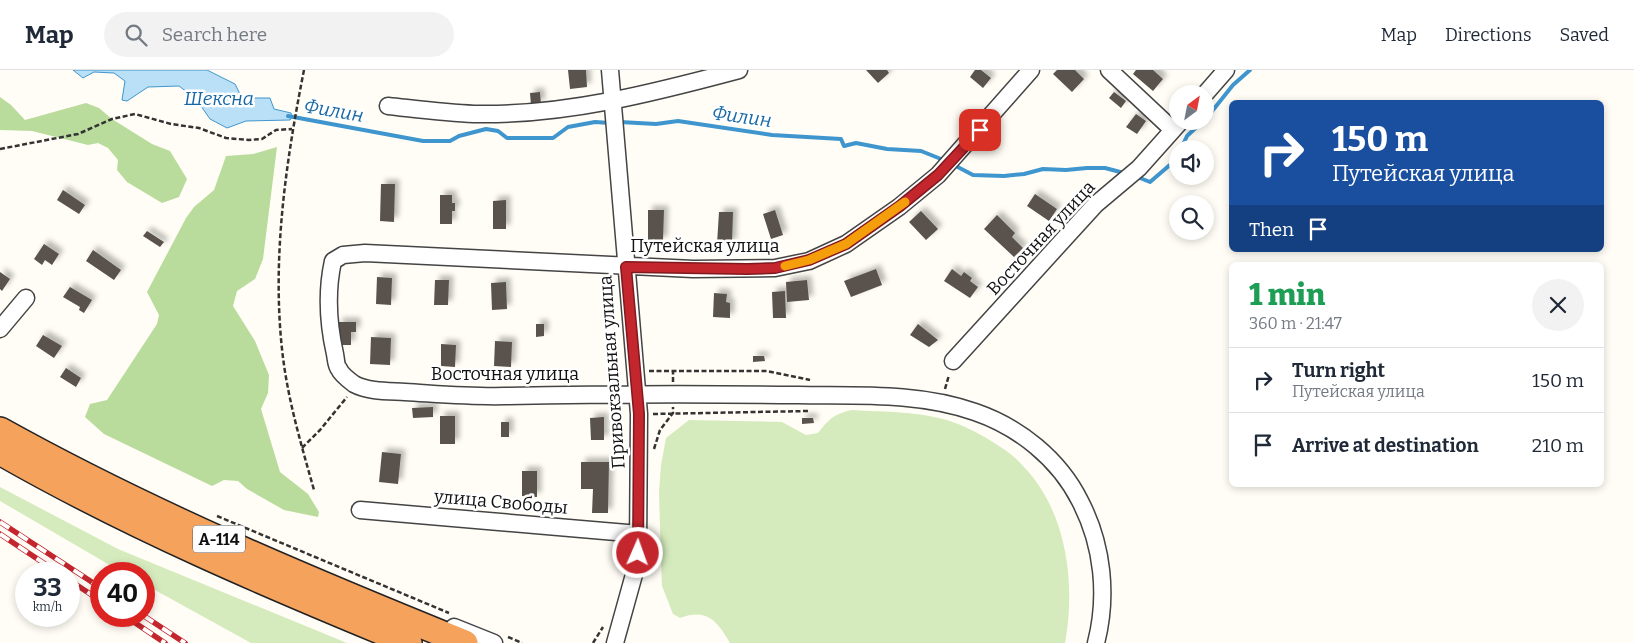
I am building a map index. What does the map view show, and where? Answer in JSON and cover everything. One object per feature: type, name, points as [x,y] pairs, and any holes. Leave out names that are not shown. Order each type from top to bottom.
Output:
[{"type":"highway","name":"А-114","points":[[0,430],[78,472],[212,536],[465,643]]},
{"type":"highway","name":"А-114","points":[[0,452],[100,506],[183,546],[299,598],[409,643]]},
{"type":"street","name":"Привокзальная улица","points":[[610,70],[638,394],[638,553],[635,571],[615,643]]},
{"type":"street","points":[[388,106],[475,114],[613,108],[739,70]]},
{"type":"street","name":"Путейская улица","points":[[354,384],[338,369],[330,330],[328,282],[333,261],[343,254],[626,267],[747,269],[775,268],[809,260],[846,244],[900,206],[938,175],[1031,70]]},
{"type":"street","points":[[1109,70],[1169,119]]},
{"type":"street","points":[[1213,85],[1226,70]]},
{"type":"street","name":"Восточная улица","points":[[953,362],[1094,205],[1139,168],[1173,130]]},
{"type":"street","points":[[0,329],[26,298]]},
{"type":"street","name":"Восточная улица","points":[[354,384],[371,389],[468,397],[638,394],[868,396],[923,400],[969,410],[1001,424],[1026,438],[1050,459],[1065,476],[1087,515],[1100,559],[1103,586],[1102,613],[1096,643]]},
{"type":"street","points":[[78,472],[316,570],[498,639]]},
{"type":"street","name":"улица Свободы","points":[[360,510],[639,534]]},
{"type":"street","points":[[603,643],[625,607]]},
{"type":"path","points":[[304,70],[292,129],[278,274],[282,349],[292,406],[314,490]]},
{"type":"path","points":[[0,149],[78,134],[112,119],[135,114],[171,124],[199,128],[226,138],[249,140],[262,138],[276,130],[292,129]]},
{"type":"path","points":[[660,370],[767,371],[817,381]]},
{"type":"path","points":[[302,448],[345,400],[354,384]]},
{"type":"path","points":[[661,414],[809,411]]},
{"type":"path","points":[[217,516],[457,616]]},
{"type":"path","points":[[498,639],[522,643]]},
{"type":"green space","points":[[0,97],[11,105],[25,120],[86,103],[99,108],[112,119],[152,144],[170,151],[187,179],[179,197],[162,203],[127,182],[117,170],[118,160],[108,148],[98,143],[88,145],[32,131],[0,130]]},
{"type":"green space","points":[[277,147],[263,259],[255,279],[237,291],[233,306],[255,341],[269,375],[268,393],[261,409],[280,472],[308,494],[319,512],[318,517],[284,510],[247,489],[238,481],[224,480],[212,486],[104,434],[85,417],[90,404],[107,400],[157,324],[159,315],[147,292],[186,218],[194,207],[214,190],[226,156],[253,154]]},
{"type":"green space","points":[[852,410],[909,413],[932,416],[949,421],[988,439],[1020,463],[1039,485],[1050,505],[1059,527],[1065,550],[1069,597],[1065,643],[730,643],[716,623],[710,618],[689,615],[680,618],[673,614],[662,586],[661,562],[659,492],[666,438],[689,420],[782,422],[806,435],[818,433],[832,418]]},
{"type":"green space","points":[[0,487],[118,549],[150,562],[104,562],[0,501]]},
{"type":"green space","points":[[155,564],[347,643],[251,643],[155,590]]},
{"type":"water","name":"Шексна","points":[[73,70],[207,70],[235,84],[242,98],[270,98],[274,109],[291,113],[292,117],[290,120],[246,121],[227,128],[210,119],[196,99],[179,86],[148,87],[127,101],[122,100],[125,81],[114,73],[94,72],[83,78]]},
{"type":"building","points":[[568,70],[586,70],[587,87],[570,89]]},
{"type":"building","points":[[866,70],[887,70],[889,73],[878,83]]},
{"type":"building","points":[[975,70],[981,70],[991,78],[983,88],[970,77]]},
{"type":"building","points":[[1057,70],[1075,70],[1084,79],[1072,92],[1053,74]]},
{"type":"building","points":[[1136,70],[1153,70],[1163,79],[1153,91],[1133,74]]},
{"type":"building","points":[[540,92],[541,104],[531,105],[530,93]]},
{"type":"building","points":[[1114,92],[1126,101],[1121,108],[1109,98]]},
{"type":"building","points":[[1136,114],[1146,121],[1137,134],[1126,127]]},
{"type":"building","points":[[381,184],[395,184],[394,222],[380,221]]},
{"type":"building","points":[[63,190],[85,205],[79,214],[57,200]]},
{"type":"building","points":[[1035,194],[1057,209],[1049,221],[1027,206]]},
{"type":"building","points":[[440,195],[452,195],[455,211],[452,211],[452,224],[440,224]]},
{"type":"building","points":[[506,200],[506,229],[493,229],[493,201]]},
{"type":"building","points":[[648,210],[664,210],[663,241],[648,241]]},
{"type":"building","points":[[775,210],[783,235],[771,239],[763,214]]},
{"type":"building","points":[[921,211],[938,229],[926,240],[909,222]]},
{"type":"building","points":[[719,212],[733,212],[732,244],[717,244]]},
{"type":"building","points":[[997,215],[1015,233],[1012,237],[1023,248],[1014,257],[984,229]]},
{"type":"building","points":[[147,231],[164,242],[160,247],[143,236]]},
{"type":"building","points":[[44,244],[59,254],[52,265],[45,260],[42,265],[34,259]]},
{"type":"building","points":[[93,250],[121,270],[114,280],[86,261]]},
{"type":"building","points":[[876,269],[882,285],[851,297],[844,281]]},
{"type":"building","points":[[952,269],[961,276],[964,272],[972,278],[970,281],[978,287],[970,298],[944,281]]},
{"type":"building","points":[[0,272],[10,279],[2,291],[0,289]]},
{"type":"building","points":[[377,277],[392,278],[391,305],[376,304]]},
{"type":"building","points":[[435,280],[449,280],[448,305],[434,305]]},
{"type":"building","points":[[807,280],[809,300],[787,302],[786,282]]},
{"type":"building","points":[[506,282],[507,309],[492,310],[491,283]]},
{"type":"building","points":[[70,287],[92,300],[84,313],[79,310],[80,307],[63,297]]},
{"type":"building","points":[[785,291],[786,318],[773,318],[772,292]]},
{"type":"building","points":[[714,293],[727,294],[726,302],[730,303],[730,318],[713,317]]},
{"type":"building","points":[[338,322],[356,322],[356,332],[351,332],[351,345],[339,345]]},
{"type":"building","points":[[536,324],[544,324],[544,336],[536,337]]},
{"type":"building","points":[[918,324],[938,340],[929,347],[910,335]]},
{"type":"building","points":[[43,335],[62,346],[54,358],[36,346]]},
{"type":"building","points":[[371,337],[391,338],[390,365],[370,364]]},
{"type":"building","points":[[495,341],[512,342],[511,367],[494,366]]},
{"type":"building","points":[[441,344],[456,345],[455,367],[441,366]]},
{"type":"building","points":[[753,356],[764,356],[765,361],[753,362]]},
{"type":"building","points":[[66,368],[81,378],[76,387],[60,377]]},
{"type":"building","points":[[433,407],[433,417],[413,418],[412,408]]},
{"type":"building","points":[[440,416],[455,416],[455,444],[440,444]]},
{"type":"building","points":[[604,417],[604,440],[591,440],[590,418]]},
{"type":"building","points":[[802,418],[813,418],[814,423],[802,424]]},
{"type":"building","points":[[501,422],[509,422],[509,437],[501,437]]},
{"type":"building","points":[[382,452],[401,454],[398,484],[379,482]]},
{"type":"building","points":[[581,462],[609,462],[608,513],[592,513],[593,489],[581,489]]},
{"type":"building","points":[[522,471],[537,471],[537,497],[522,496]]},
{"type":"waterway","name":"Филин","points":[[1214,109],[1233,85],[1250,70]]},
{"type":"waterway","name":"Филин","points":[[288,116],[423,141],[450,141],[459,136],[486,129],[498,131],[507,138],[553,138],[568,127],[595,122],[610,123]]},
{"type":"waterway","name":"Филин","points":[[620,122],[656,124],[678,121],[772,135],[841,139],[844,146],[856,143],[887,149],[921,151],[946,161]]},
{"type":"waterway","name":"Филин","points":[[1185,140],[1193,130]]},
{"type":"waterway","name":"Филин","points":[[952,164],[973,175],[1004,176],[1024,174],[1043,169],[1066,170],[1087,168],[1105,168],[1124,173]]},
{"type":"waterway","name":"Филин","points":[[1135,176],[1150,182],[1169,166]]},
{"type":"railway","points":[[0,522],[90,581]]},
{"type":"railway","points":[[0,534],[42,562]]},
{"type":"railway","points":[[80,587],[90,594]]},
{"type":"railway","points":[[155,623],[185,643]]},
{"type":"railway","points":[[141,627],[165,643]]},
{"type":"slow traffic","points":[[785,266],[809,260],[846,244],[905,202]]},
{"type":"route","points":[[638,553],[639,414],[626,267],[693,269],[775,268],[792,265],[830,252],[846,244],[900,206],[938,175],[980,130]]}]
